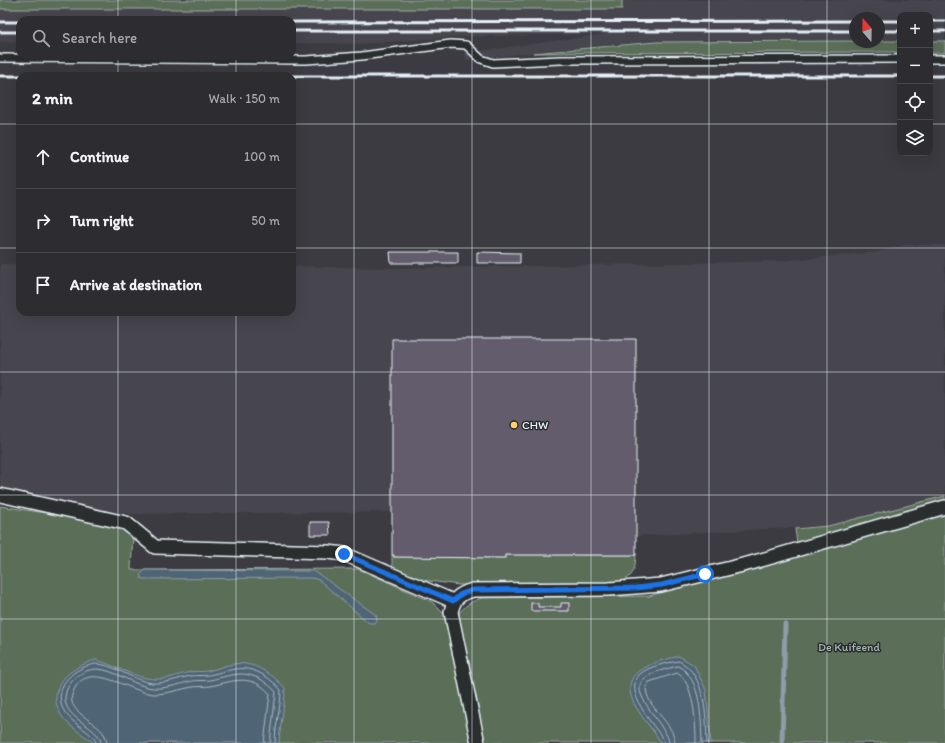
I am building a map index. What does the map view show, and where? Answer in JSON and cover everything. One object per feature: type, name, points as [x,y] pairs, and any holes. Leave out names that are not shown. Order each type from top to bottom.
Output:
[{"type":"street","points":[[0,495],[126,524],[155,547],[328,552],[344,554],[453,601]]},
{"type":"street","points":[[478,743],[451,612],[453,601],[461,594],[473,590],[609,590],[662,585],[751,563],[945,507]]},
{"type":"lane","points":[[296,60],[362,56],[451,44],[466,45],[481,59],[493,63],[561,60],[897,59]]},
{"type":"lane","points":[[0,58],[16,58]]},
{"type":"lane","points":[[933,59],[945,59]]},
{"type":"shaded area","points":[[622,0],[945,0],[945,41],[933,41],[933,12],[897,12],[897,41],[885,41],[885,12],[849,12],[849,41],[656,42],[609,45],[466,60],[464,53],[605,34],[457,37],[361,44],[296,43],[296,16],[16,16],[16,42],[0,42],[0,9],[622,9]]},
{"type":"shaded area","points":[[904,245],[945,245],[945,496],[828,526],[636,536],[392,512],[131,514],[67,507],[0,491],[0,264],[16,264],[16,316],[296,316],[296,266],[391,268],[779,261],[877,252]]},
{"type":"green space","points":[[0,0],[622,0],[622,9],[0,9]]},
{"type":"green space","points":[[849,41],[849,48],[885,48],[885,41],[897,41],[897,52],[533,53],[656,42]]},
{"type":"green space","points":[[933,41],[945,41],[945,53],[933,53]]},
{"type":"green space","points":[[945,496],[945,503],[797,543],[795,529],[828,526]]},
{"type":"green space","name":"De Kuifeend","points":[[0,506],[103,522],[125,529],[133,534],[131,570],[359,569],[432,602],[445,615],[457,616],[468,604],[482,598],[649,596],[945,513],[945,743],[0,743]]},
{"type":"green space","points":[[392,555],[394,557],[505,558],[505,555],[636,555],[633,572],[630,576],[623,581],[610,585],[459,585],[422,580],[392,568]]},
{"type":"water","points":[[145,570],[314,571],[376,615],[377,620],[375,623],[369,623],[319,580],[312,578],[142,579],[140,575]]},
{"type":"water","points":[[679,656],[694,665],[706,690],[711,743],[661,743],[639,712],[631,694],[630,684],[634,676],[640,670],[648,665]]},
{"type":"water","points":[[96,660],[132,674],[154,679],[168,678],[190,672],[208,671],[234,664],[249,665],[262,670],[268,673],[285,688],[279,743],[94,743],[72,727],[64,719],[57,705],[56,695],[58,687],[63,679],[78,667]]},
{"type":"building","points":[[390,252],[458,252],[458,263],[391,263]]},
{"type":"building","points":[[477,252],[520,253],[520,263],[477,263]]},
{"type":"building","name":"CHW","points":[[392,339],[636,339],[636,555],[505,555],[505,558],[394,557],[394,555],[392,555]]},
{"type":"building","points":[[310,522],[329,522],[330,535],[310,535]]},
{"type":"building","points":[[531,603],[538,603],[538,607],[561,607],[561,603],[569,603],[569,611],[531,611]]},
{"type":"waterway","points":[[782,743],[785,624]]},
{"type":"railway","points":[[296,22],[849,21]]},
{"type":"railway","points":[[885,21],[897,21]]},
{"type":"railway","points":[[933,21],[945,21]]},
{"type":"railway","points":[[0,22],[16,22]]},
{"type":"railway","points":[[296,31],[849,31]]},
{"type":"railway","points":[[885,31],[897,31]]},
{"type":"railway","points":[[933,31],[945,31]]},
{"type":"railway","points":[[0,32],[16,32]]},
{"type":"railway","points":[[0,76],[16,76]]},
{"type":"railway","points":[[296,76],[897,76]]},
{"type":"railway","points":[[933,76],[945,76]]},
{"type":"place","name":"CHW","points":[[514,425]]},
{"type":"route","points":[[344,554],[453,601],[461,594],[473,590],[609,590],[662,585],[705,574]]}]
